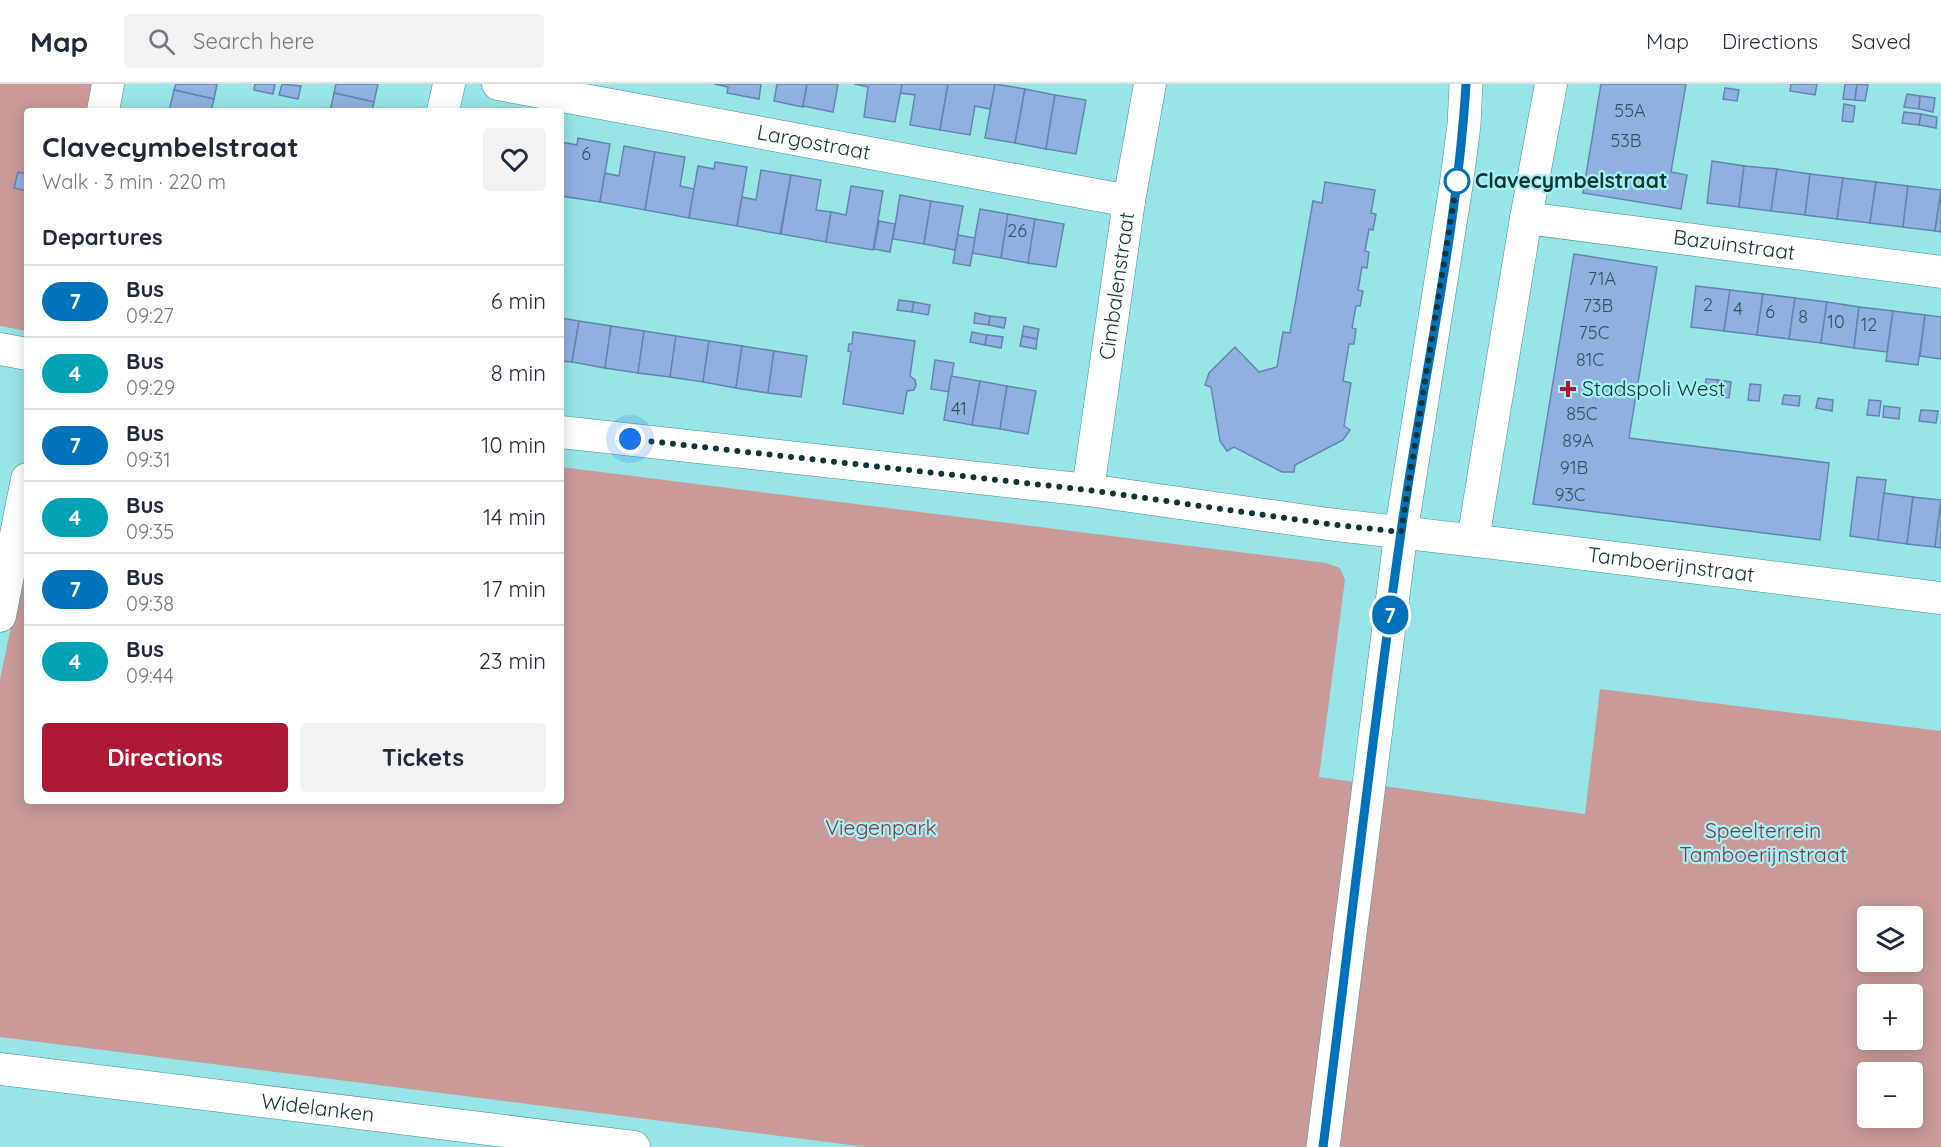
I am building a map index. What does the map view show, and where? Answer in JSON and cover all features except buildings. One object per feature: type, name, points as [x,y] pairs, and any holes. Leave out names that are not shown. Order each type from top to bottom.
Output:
[{"type":"street","points":[[104,108],[108,84]]},
{"type":"street","points":[[444,108],[449,84]]},
{"type":"street","name":"Largostraat","points":[[498,84],[1130,201]]},
{"type":"street","name":"Cimbalenstraat","points":[[1088,490],[1130,201],[1150,84]]},
{"type":"street","points":[[1323,1147],[1401,532],[1456,186],[1464,125],[1466,84]]},
{"type":"street","points":[[1473,540],[1526,218],[1551,84]]},
{"type":"street","name":"Bazuinstraat","points":[[1526,218],[1941,272]]},
{"type":"street","points":[[0,349],[24,353]]},
{"type":"street","name":"Tamboerijnstraat","points":[[564,432],[1088,490],[1328,524],[1941,598]]},
{"type":"street","points":[[0,616],[24,494]]},
{"type":"street","name":"Widelanken","points":[[0,1068],[634,1147]]},
{"type":"green space","points":[[0,84],[98,84],[93,108],[24,108],[24,330],[0,326]]},
{"type":"green space","name":"Viegenpark","points":[[564,467],[1326,563],[1340,568],[1345,580],[1319,777],[1585,814],[1600,689],[1941,731],[1941,1147],[866,1147],[0,1037],[0,680],[24,562],[24,804],[564,804]]},
{"type":"bus line","name":"7","points":[[1323,1147],[1401,532],[1456,186],[1464,125],[1466,84]]},
{"type":"place","name":"Clavecymbelstraat","points":[[1457,181]]},
{"type":"place","name":"Stadspoli West","points":[[1568,389]]},
{"type":"route","points":[[630,439],[1088,490],[1401,532],[1457,181]]},
{"type":"park label","name":"Speelterrein Tamboerijnstraat","points":[[1763,843]]}]
